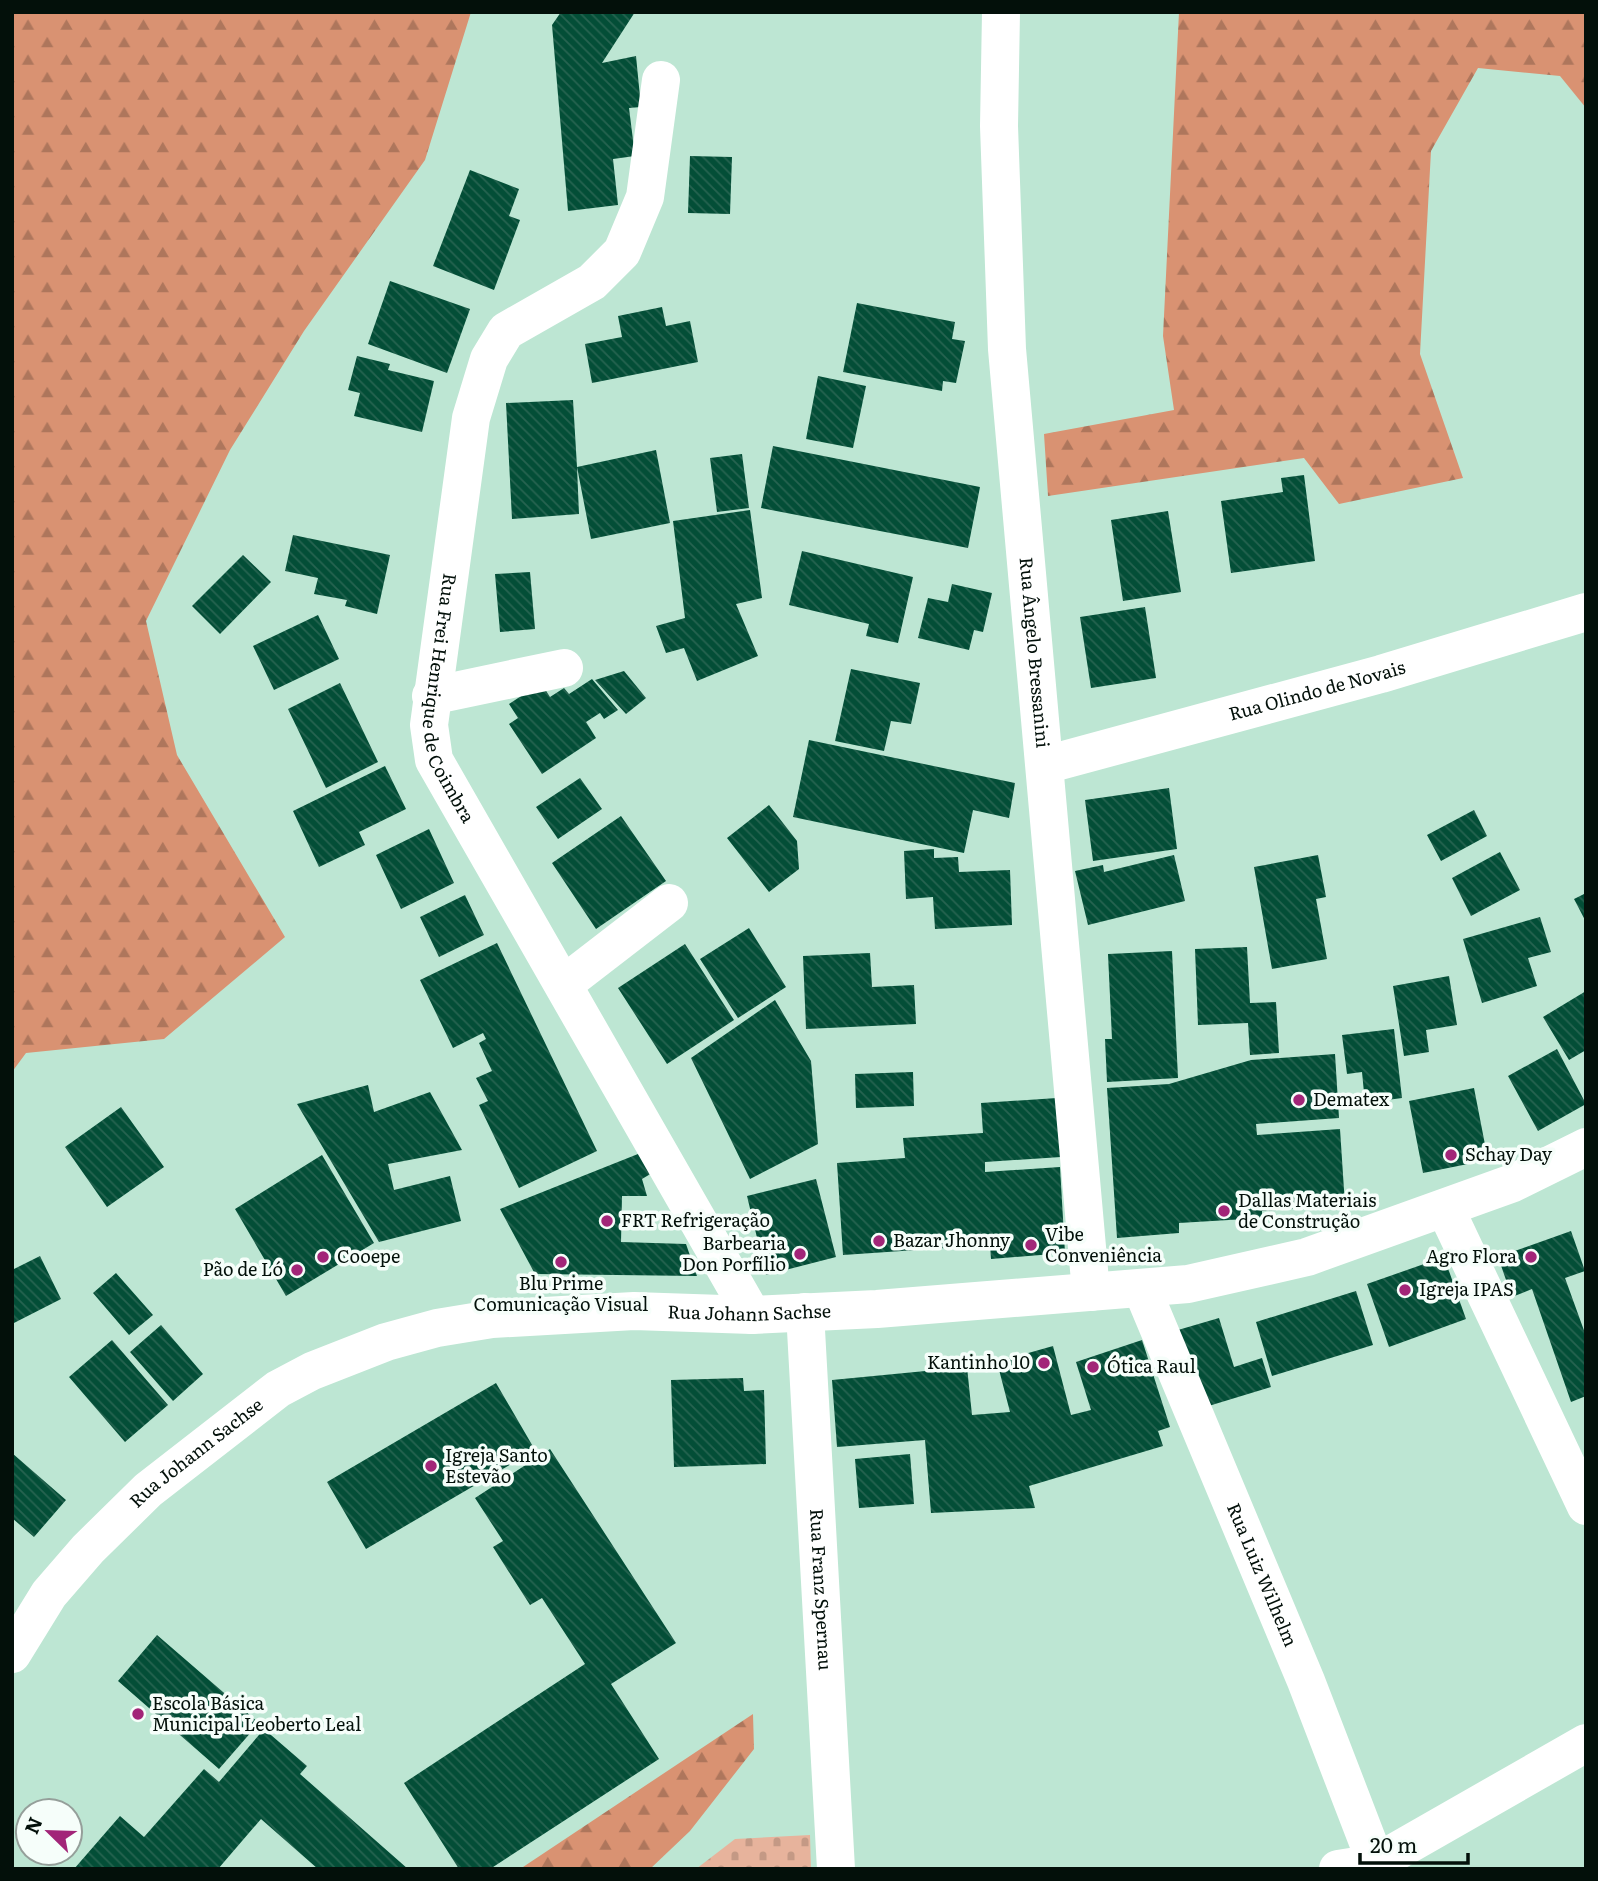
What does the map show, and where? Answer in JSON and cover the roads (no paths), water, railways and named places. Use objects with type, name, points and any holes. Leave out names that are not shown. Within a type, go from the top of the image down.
[{"type":"street","name":"Rua Ângelo Bressanini","points":[[1001,12],[999,126],[1007,349],[1091,1292]]},
{"type":"street","name":"Rua Frei Henrique de Coimbra","points":[[661,80],[645,197],[621,252],[593,282],[506,331],[489,359],[471,418],[429,725],[434,760],[751,1315]]},
{"type":"street","name":"Rua Olindo de Novais","points":[[1045,765],[1381,674],[1586,612]]},
{"type":"street","points":[[431,696],[564,668]]},
{"type":"street","points":[[564,984],[669,903]]},
{"type":"street","name":"Rua Johann Sachse","points":[[12,1654],[49,1594],[88,1549],[148,1490],[267,1397],[312,1371],[386,1342],[437,1328],[492,1318],[634,1311],[751,1315],[1142,1289],[1207,1280],[1293,1260],[1445,1208],[1513,1183],[1586,1147]]},
{"type":"street","points":[[1445,1208],[1586,1506]]},
{"type":"street","name":"Rua Luiz Wilhelm","points":[[1142,1289],[1306,1681],[1376,1863]]},
{"type":"street","name":"Rua Franz Spernau","points":[[805,1312],[836,1869]]},
{"type":"street","points":[[1338,1869],[1376,1863],[1586,1742]]},
{"type":"place","name":"Dematex","points":[[1299,1100]]},
{"type":"place","name":"Schay Day","points":[[1451,1155]]},
{"type":"place","name":"Dallas Materiais de Construção","points":[[1224,1211]]},
{"type":"place","name":"FRT Refrigeração","points":[[607,1221]]},
{"type":"place","name":"Bazar Jhonny","points":[[879,1241]]},
{"type":"place","name":"Vibe Conveniência","points":[[1031,1245]]},
{"type":"place","name":"Barbearia Don Porfílio","points":[[800,1254]]},
{"type":"place","name":"Cooepe","points":[[323,1257]]},
{"type":"place","name":"Agro Flora","points":[[1531,1257]]},
{"type":"place","name":"Blu Prime Comunicação Visual","points":[[561,1262]]},
{"type":"place","name":"Pão de Ló","points":[[297,1270]]},
{"type":"place","name":"Igreja IPAS","points":[[1405,1290]]},
{"type":"place","name":"Kantinho 10","points":[[1044,1363]]},
{"type":"place","name":"Ótica Raul","points":[[1093,1367]]},
{"type":"place","name":"Igreja Santo Estevão","points":[[431,1466]]},
{"type":"place","name":"Escola Básica Municipal Leoberto Leal","points":[[138,1714]]}]
